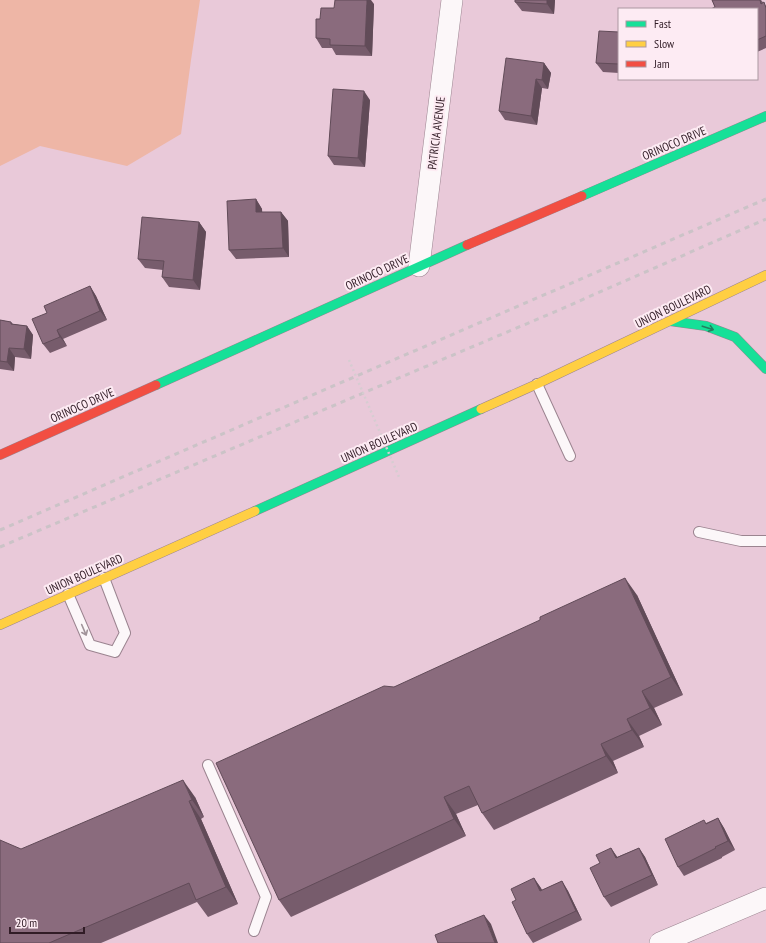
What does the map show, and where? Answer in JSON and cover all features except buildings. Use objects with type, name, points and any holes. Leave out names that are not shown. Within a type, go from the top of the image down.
[{"type":"main road","name":"ORINOCO DRIVE","points":[[0,455],[419,266],[766,116]]},
{"type":"main road","name":"UNION BOULEVARD","points":[[0,625],[537,384],[766,275]]},
{"type":"main road","points":[[670,321],[706,326],[735,338],[766,369]]},
{"type":"street","name":"PATRICIA AVENUE","points":[[419,266],[452,0]]},
{"type":"street","points":[[660,943],[766,898]]},
{"type":"lane","points":[[537,384],[570,456]]},
{"type":"lane","points":[[699,532],[741,541],[766,541]]},
{"type":"lane","points":[[68,594],[90,645],[115,652],[125,633],[104,578]]},
{"type":"lane","points":[[208,765],[266,898],[254,931]]},
{"type":"path","points":[[349,360],[399,477]]},
{"type":"shaded area","points":[[0,0],[200,0],[181,134],[127,166],[40,146],[0,166]]},
{"type":"railway","points":[[0,530],[766,199]]},
{"type":"railway","points":[[0,547],[552,313],[766,219]]},
{"type":"traffic: fast","points":[[582,196],[766,116]]},
{"type":"traffic: fast","points":[[156,385],[467,245]]},
{"type":"traffic: fast","points":[[670,321],[706,326],[735,337],[766,369]]},
{"type":"traffic: fast","points":[[255,511],[481,409]]},
{"type":"traffic: slow","points":[[481,409],[537,384],[766,275]]},
{"type":"traffic: slow","points":[[0,625],[255,511]]},
{"type":"traffic: jam","points":[[467,245],[582,196]]},
{"type":"traffic: jam","points":[[0,455],[156,385]]}]
